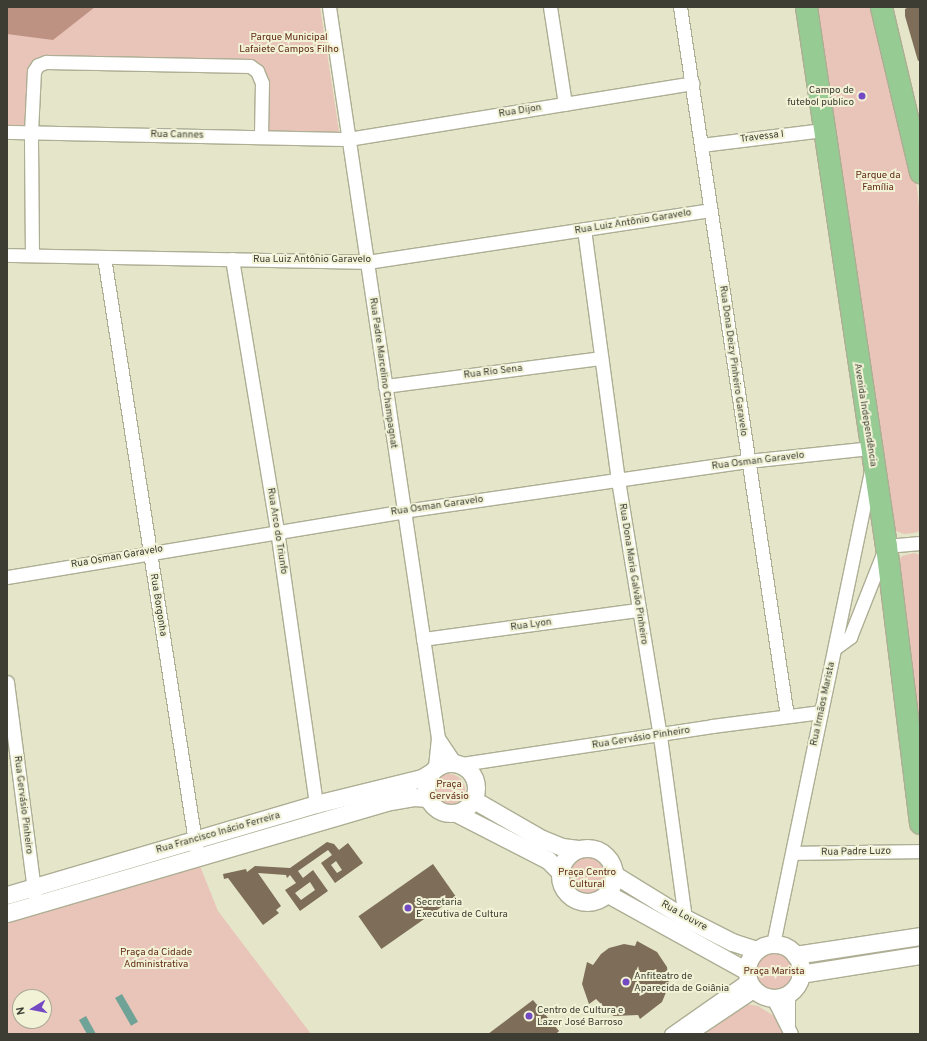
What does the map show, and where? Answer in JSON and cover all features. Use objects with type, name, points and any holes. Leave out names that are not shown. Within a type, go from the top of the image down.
[{"type":"main road","name":"Avenida Independência","points":[[806,7],[871,455],[886,546],[920,822]]},
{"type":"main road","points":[[881,7],[920,172]]},
{"type":"street","name":"Rua Padre Marcelino Champagnat","points":[[329,7],[438,738],[432,770]]},
{"type":"street","points":[[550,7],[565,104]]},
{"type":"street","name":"Rua Dona Deizy Pinheiro Garavelo","points":[[680,7],[747,461],[787,716]]},
{"type":"street","points":[[32,255],[31,132],[34,71],[38,65],[46,62],[250,66],[257,71],[262,83],[261,137]]},
{"type":"street","name":"Rua Dijon","points":[[348,139],[692,83]]},
{"type":"street","name":"Travessa I","points":[[701,144],[823,130]]},
{"type":"street","name":"Rua Cannes","points":[[7,132],[348,139]]},
{"type":"street","name":"Rua Luiz Antônio Garavelo","points":[[7,255],[368,262],[710,210]]},
{"type":"street","name":"Rua Dona Maria Galvão Pinheiro","points":[[584,229],[618,480],[638,610],[660,736],[685,918]]},
{"type":"street","name":"Rua Borgonha","points":[[104,257],[194,840],[198,857]]},
{"type":"street","name":"Rua Arco do Triunfo","points":[[232,259],[277,530],[316,804]]},
{"type":"street","name":"Rua Rio Sena","points":[[385,386],[601,358]]},
{"type":"street","name":"Rua Osman Garavelo","points":[[7,577],[277,530],[747,461],[871,455]]},
{"type":"street","name":"Rua Irmãos Marista","points":[[773,944],[835,648],[871,455]]},
{"type":"street","points":[[835,648],[850,637],[886,546],[920,543]]},
{"type":"street","name":"Rua Lyon","points":[[423,639],[638,610]]},
{"type":"street","name":"Rua Gervásio Pinheiro","points":[[7,682],[35,896]]},
{"type":"street","name":"Rua Gervásio Pinheiro","points":[[458,764],[821,712]]},
{"type":"street","name":"Rua Padre Marcelino Champagnat","points":[[438,738],[458,764]]},
{"type":"street","points":[[456,813],[464,810],[474,800],[477,790],[474,777],[458,764],[443,763],[432,770],[426,785],[428,798],[443,812],[456,813],[548,860],[560,872]]},
{"type":"street","name":"Rua Francisco Inácio Ferreira","points":[[7,913],[35,896],[194,840],[316,804],[422,778],[432,770]]},
{"type":"street","name":"Rua Francisco Inácio Ferreira","points":[[7,895],[35,896],[198,857],[386,802],[414,797],[428,798]]},
{"type":"street","points":[[474,800],[542,839],[562,847],[578,849],[591,848],[603,853],[612,862],[614,875],[608,894],[593,902],[576,900],[562,886],[560,872],[564,860],[578,849]]},
{"type":"street","name":"Rua Padre Luzo","points":[[792,853],[920,851]]},
{"type":"street","name":"Rua Louvre","points":[[614,875],[685,918],[732,942],[757,950]]},
{"type":"street","name":"Rua Louvre","points":[[608,894],[750,980]]},
{"type":"street","points":[[795,955],[920,936]]},
{"type":"street","points":[[692,1033],[750,980],[752,956],[757,950],[773,944],[785,948],[795,955],[800,974],[794,989],[781,996]]},
{"type":"street","points":[[800,974],[920,955]]},
{"type":"street","points":[[750,980],[781,996],[790,1031]]},
{"type":"street","points":[[671,1034],[750,980]]},
{"type":"green space","name":"Parque Municipal Lafaiete Campos Filho","points":[[7,7],[320,7],[339,131],[336,134],[269,132],[266,127],[268,79],[260,64],[253,61],[41,58],[25,128],[7,129]]},
{"type":"green space","name":"Parque da Família","points":[[815,7],[877,7],[916,180],[920,215],[920,531],[914,533],[904,534],[893,530]]},
{"type":"green space","points":[[914,553],[920,555],[920,723],[897,564],[902,556]]},
{"type":"green space","name":"Praça Gervásio","points":[[446,774],[452,774],[461,778],[465,790],[461,802],[452,806],[446,806],[437,802],[433,793],[433,787],[437,778]]},
{"type":"green space","name":"Praça Centro Cultural","points":[[583,856],[591,856],[596,857],[603,862],[608,869],[608,887],[603,894],[596,899],[583,900],[575,897],[568,890],[565,882],[565,874],[568,866],[575,859]]},
{"type":"green space","name":"Praça da Cidade Administrativa","points":[[200,866],[218,911],[311,1034],[7,1034],[7,918]]},
{"type":"green space","name":"Praça Marista","points":[[774,950],[786,954],[792,960],[796,972],[792,984],[786,990],[774,994],[762,990],[756,984],[752,972],[756,960],[762,954]]},
{"type":"green space","points":[[745,1004],[758,1006],[774,1016],[785,1034],[707,1034],[710,1027]]},
{"type":"shaded area","points":[[7,7],[95,7],[53,40],[7,34]]},
{"type":"water","points":[[122,994],[138,1022],[131,1026],[115,998]]},
{"type":"water","points":[[86,1016],[96,1034],[87,1034],[79,1020]]},
{"type":"building","points":[[909,7],[920,7],[920,60],[918,61],[905,16],[905,9]]},
{"type":"building","points":[[327,842],[334,844],[339,850],[348,843],[363,863],[335,883],[321,863],[332,855],[328,850],[298,871],[303,878],[313,870],[328,891],[300,911],[285,890],[296,883],[290,875],[287,878],[286,875],[258,873],[281,906],[276,910],[279,913],[263,925],[228,878],[224,879],[223,874],[246,869],[247,872],[255,866],[290,868]],"holes":[[[336,861],[342,870],[337,873],[331,865]],[[310,882],[315,890],[301,900],[295,893]]]},
{"type":"building","name":"Secretaria Executiva de Cultura","points":[[433,864],[456,897],[381,949],[358,916]]},
{"type":"building","name":"Anfiteatro de Aparecida de Goiânia","points":[[637,941],[657,952],[667,967],[669,985],[662,1002],[640,1019],[638,1015],[614,1016],[603,1010],[604,1007],[596,999],[589,1004],[582,984],[587,962],[593,965],[601,954],[609,948],[624,944],[635,946]]},
{"type":"building","name":"Centro de Cultura e Lazer José Barroso","points":[[533,1000],[559,1031],[556,1034],[488,1034]]},
{"type":"place","name":"Campo de futebol publico","points":[[862,96]]},
{"type":"place","name":"Secretaria Executiva de Cultura","points":[[408,908]]},
{"type":"place","name":"Anfiteatro de Aparecida de Goiânia","points":[[626,982]]},
{"type":"place","name":"Centro de Cultura e Lazer José Barroso","points":[[529,1016]]}]
